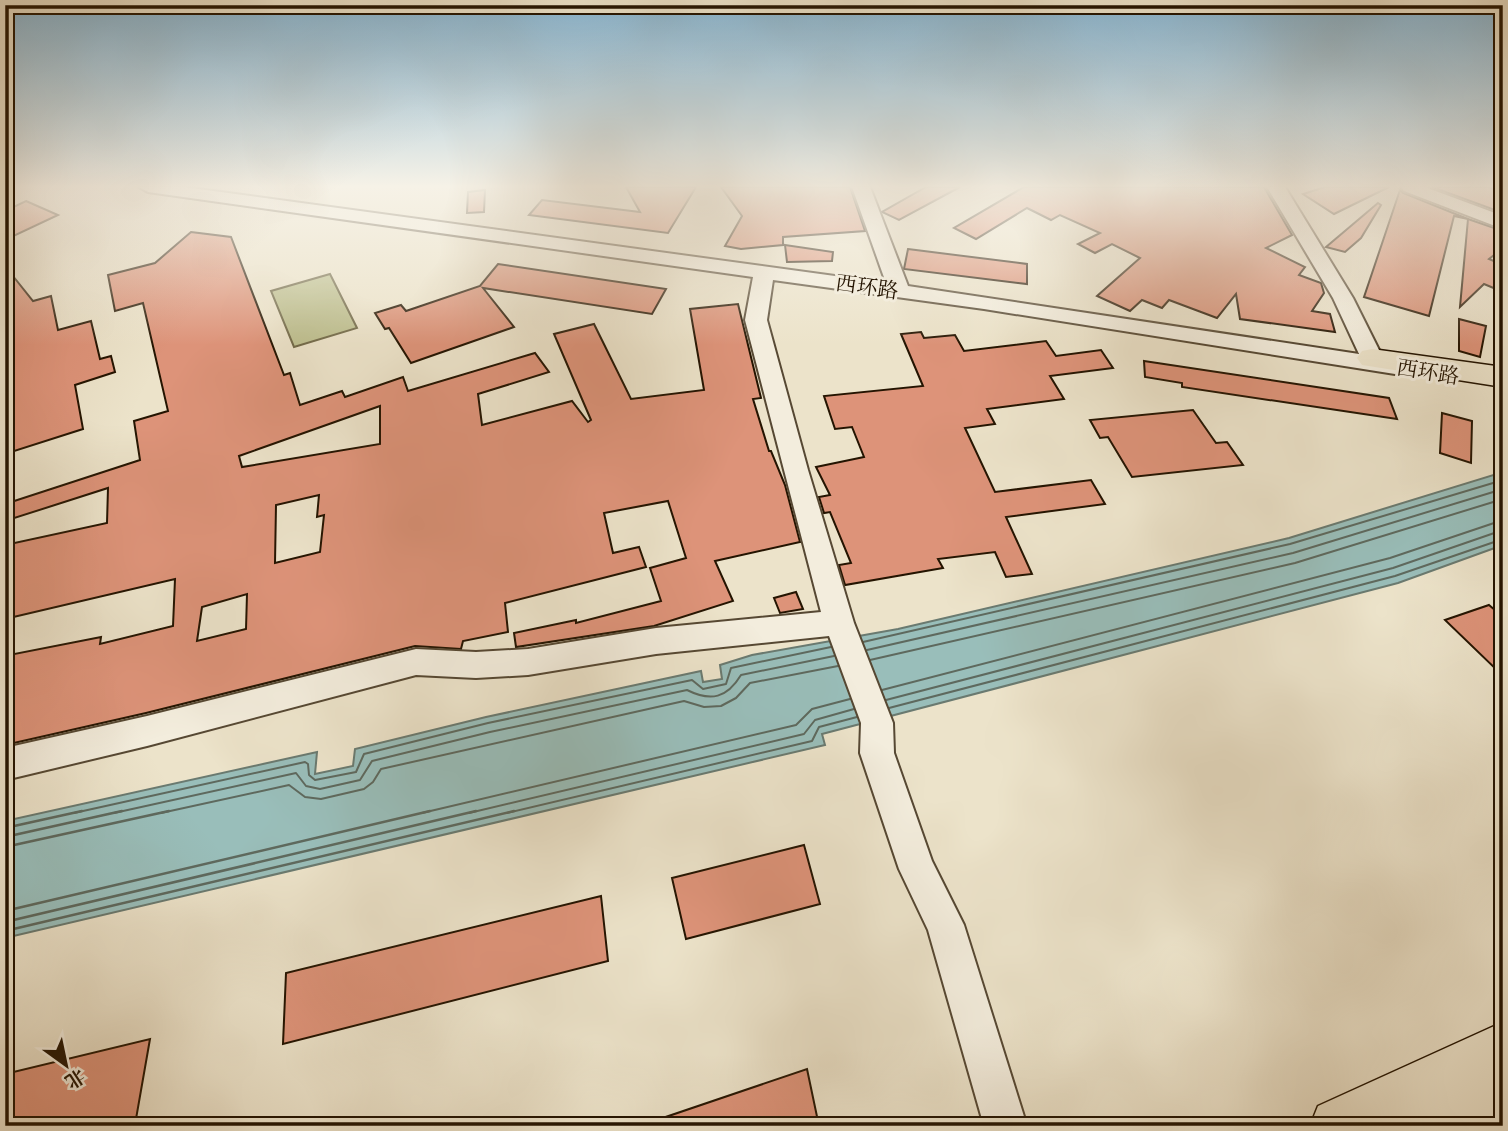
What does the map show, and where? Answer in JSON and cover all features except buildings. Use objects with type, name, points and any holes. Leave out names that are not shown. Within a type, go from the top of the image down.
[{"type":"main road","name":"西环路","points":[[1373,361],[1503,377]]},
{"type":"main road","points":[[1338,1126],[1503,1049]]},
{"type":"main road","points":[[1444,1126],[1503,1095]]},
{"type":"street","name":"西环路","points":[[530,240],[1373,361],[1503,384]]},
{"type":"street","points":[[882,240],[899,291]]},
{"type":"street","points":[[1308,240],[1343,299],[1373,361]]},
{"type":"street","points":[[764,272],[757,320],[795,470],[839,623],[877,723],[877,753],[917,869],[945,925],[1006,1126]]},
{"type":"street","points":[[5,764],[416,662],[476,666],[528,662],[656,641],[839,623]]},
{"type":"green space","points":[[330,274],[357,328],[294,347],[271,291]]},
{"type":"water","points":[[1503,472],[1503,545],[1398,583],[822,734],[825,745],[5,938],[5,821],[317,752],[315,774],[353,766],[355,749],[486,717],[701,671],[703,682],[722,679],[720,665],[752,655],[898,629],[1289,538]]}]
